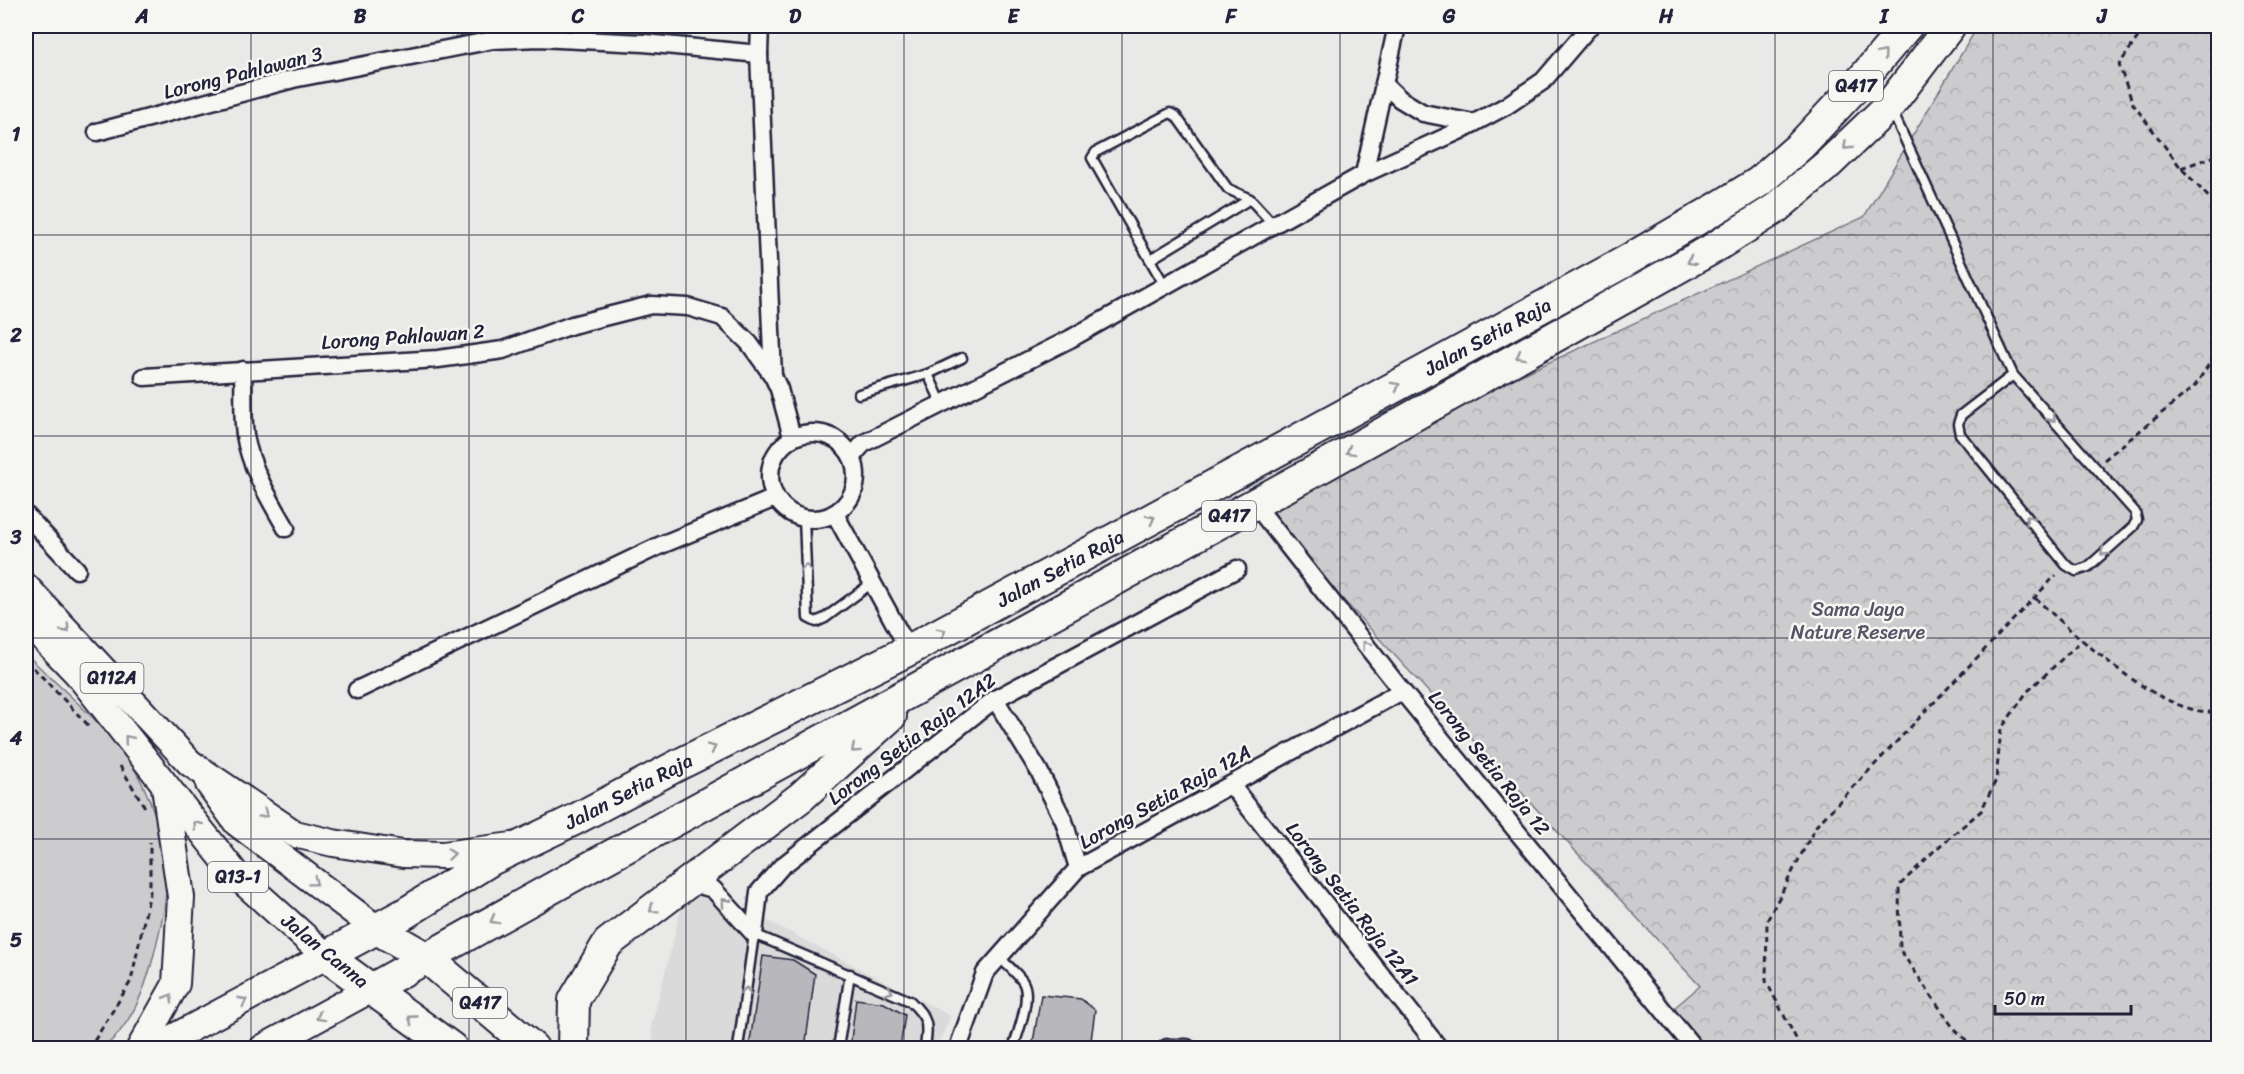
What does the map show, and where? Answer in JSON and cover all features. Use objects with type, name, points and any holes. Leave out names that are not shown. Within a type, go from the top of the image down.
[{"type":"highway","name":"Jalan Setia Raja","points":[[376,929],[491,860],[909,650],[1626,261],[1712,211],[1759,182],[1801,145],[1857,85],[1907,26]]},
{"type":"highway","name":"Jalan Setia Raja","points":[[427,958],[1712,249],[1775,208],[1826,166],[1890,105],[1950,26]]},
{"type":"highway","points":[[1801,145],[1824,140],[1852,113],[1865,104],[1876,102],[1890,105]]},
{"type":"highway","points":[[573,1048],[574,1000],[608,943],[801,797],[929,682]]},
{"type":"highway","name":"Q417","points":[[326,956],[376,929],[427,958],[533,1048]]},
{"type":"highway","name":"Jalan Canna","points":[[326,956],[452,1048]]},
{"type":"highway","name":"Q417","points":[[371,989],[427,958]]},
{"type":"main road","name":"Q112A","points":[[26,587],[198,770]]},
{"type":"main road","name":"Jalan Canna","points":[[26,620],[77,673],[237,876],[326,956]]},
{"type":"main road","points":[[198,770],[295,834],[333,843],[403,854],[443,855],[521,845]]},
{"type":"main road","points":[[198,770],[237,823],[376,929]]},
{"type":"main road","points":[[140,1048],[176,984],[181,897],[165,784]]},
{"type":"main road","points":[[154,1048],[326,956]]},
{"type":"main road","points":[[263,1048],[371,989]]},
{"type":"street","points":[[760,26],[759,54],[773,376],[779,389],[792,437]]},
{"type":"street","points":[[1364,174],[1397,26]]},
{"type":"street","points":[[852,456],[864,444],[1070,339],[1364,174],[1506,106],[1543,81],[1590,26]]},
{"type":"street","name":"Lorong Pahlawan 3","points":[[97,132],[292,79],[493,40],[588,33],[644,44],[759,54]]},
{"type":"street","points":[[1384,84],[1400,99],[1423,113],[1474,123]]},
{"type":"street","name":"Lorong Pahlawan 2","points":[[144,377],[438,358],[503,350],[572,325],[651,305],[688,307],[722,317],[749,344],[773,376]]},
{"type":"street","points":[[243,370],[244,433],[248,449],[269,499],[286,528]]},
{"type":"street","points":[[814,432],[836,439],[852,456],[857,477],[851,498],[835,514],[820,519],[804,519],[792,514],[775,498],[769,475],[772,464],[776,453],[792,437],[814,432]]},
{"type":"street","points":[[357,690],[662,545],[775,498]]},
{"type":"street","name":"Lorong Setia Raja 12","points":[[1254,503],[1402,691],[1694,1048]]},
{"type":"street","points":[[835,514],[909,650]]},
{"type":"street","points":[[26,515],[77,570]]},
{"type":"street","name":"Lorong Setia Raja 12A2","points":[[754,934],[759,892],[781,867],[995,699],[1238,569]]},
{"type":"street","name":"Lorong Setia Raja 12A","points":[[958,1048],[985,973],[1078,868],[1402,691]]},
{"type":"street","points":[[995,699],[1039,771],[1064,821],[1078,868]]},
{"type":"street","name":"Lorong Setia Raja 12A1","points":[[1231,785],[1439,1048]]},
{"type":"street","points":[[689,882],[713,889],[754,934]]},
{"type":"street","points":[[1167,1048],[1187,1048]]},
{"type":"lane","points":[[1890,105],[2013,375],[2135,512],[2137,520],[2133,527],[2088,567],[2076,572],[2066,565],[1959,434],[1958,424],[1961,415],[2013,375]]},
{"type":"lane","points":[[1165,286],[1092,158],[1096,152],[1170,113],[1176,116],[1228,189],[1250,199],[1274,225]]},
{"type":"lane","points":[[1151,259],[1250,199]]},
{"type":"lane","points":[[859,394],[928,374],[962,358]]},
{"type":"lane","points":[[928,374],[942,404]]},
{"type":"lane","points":[[804,519],[808,618],[816,622],[825,618],[872,583]]},
{"type":"lane","points":[[738,1048],[754,934],[910,1001],[924,1014],[928,1027],[925,1048]]},
{"type":"lane","points":[[999,957],[1023,983],[1026,990],[1024,1009],[1013,1048]]},
{"type":"lane","points":[[838,1048],[850,974]]},
{"type":"path","points":[[2155,26],[2142,31],[2119,65],[2133,104],[2181,168],[2218,207]]},
{"type":"path","points":[[2181,168],[2218,155]]},
{"type":"path","points":[[2095,467],[2195,386],[2218,350]]},
{"type":"path","points":[[1801,1048],[1766,981],[1767,921],[1816,826],[2066,565]]},
{"type":"path","points":[[2035,598],[2082,640],[2152,693],[2191,710],[2218,713]]},
{"type":"path","points":[[1974,1048],[1952,1026],[1900,950],[1899,886],[1936,849],[1981,811],[1996,780],[2001,729],[2027,692],[2082,640]]},
{"type":"path","points":[[26,660],[94,731]]},
{"type":"path","points":[[115,757],[149,816]]},
{"type":"path","points":[[87,1048],[91,1046],[131,981],[150,892],[150,838]]},
{"type":"shaded area","points":[[693,882],[951,1016],[936,1048],[655,1048],[651,1028],[680,912]]},
{"type":"green space","name":"Sama Jaya Nature Reserve","points":[[1978,26],[2218,26],[2218,1048],[1701,1048],[1667,1014],[1700,986],[1254,503],[1320,468],[1864,217]]},
{"type":"green space","points":[[26,654],[88,713],[122,750],[149,799],[161,836],[166,891],[162,922],[151,967],[142,993],[129,1018],[122,1029],[103,1048],[26,1048]]},
{"type":"building","points":[[763,956],[793,960],[815,974],[805,1048],[749,1048]]},
{"type":"building","points":[[1041,995],[1081,999],[1095,1010],[1090,1048],[1032,1048]]},
{"type":"building","points":[[856,999],[884,1003],[905,1015],[900,1048],[850,1048]]}]
